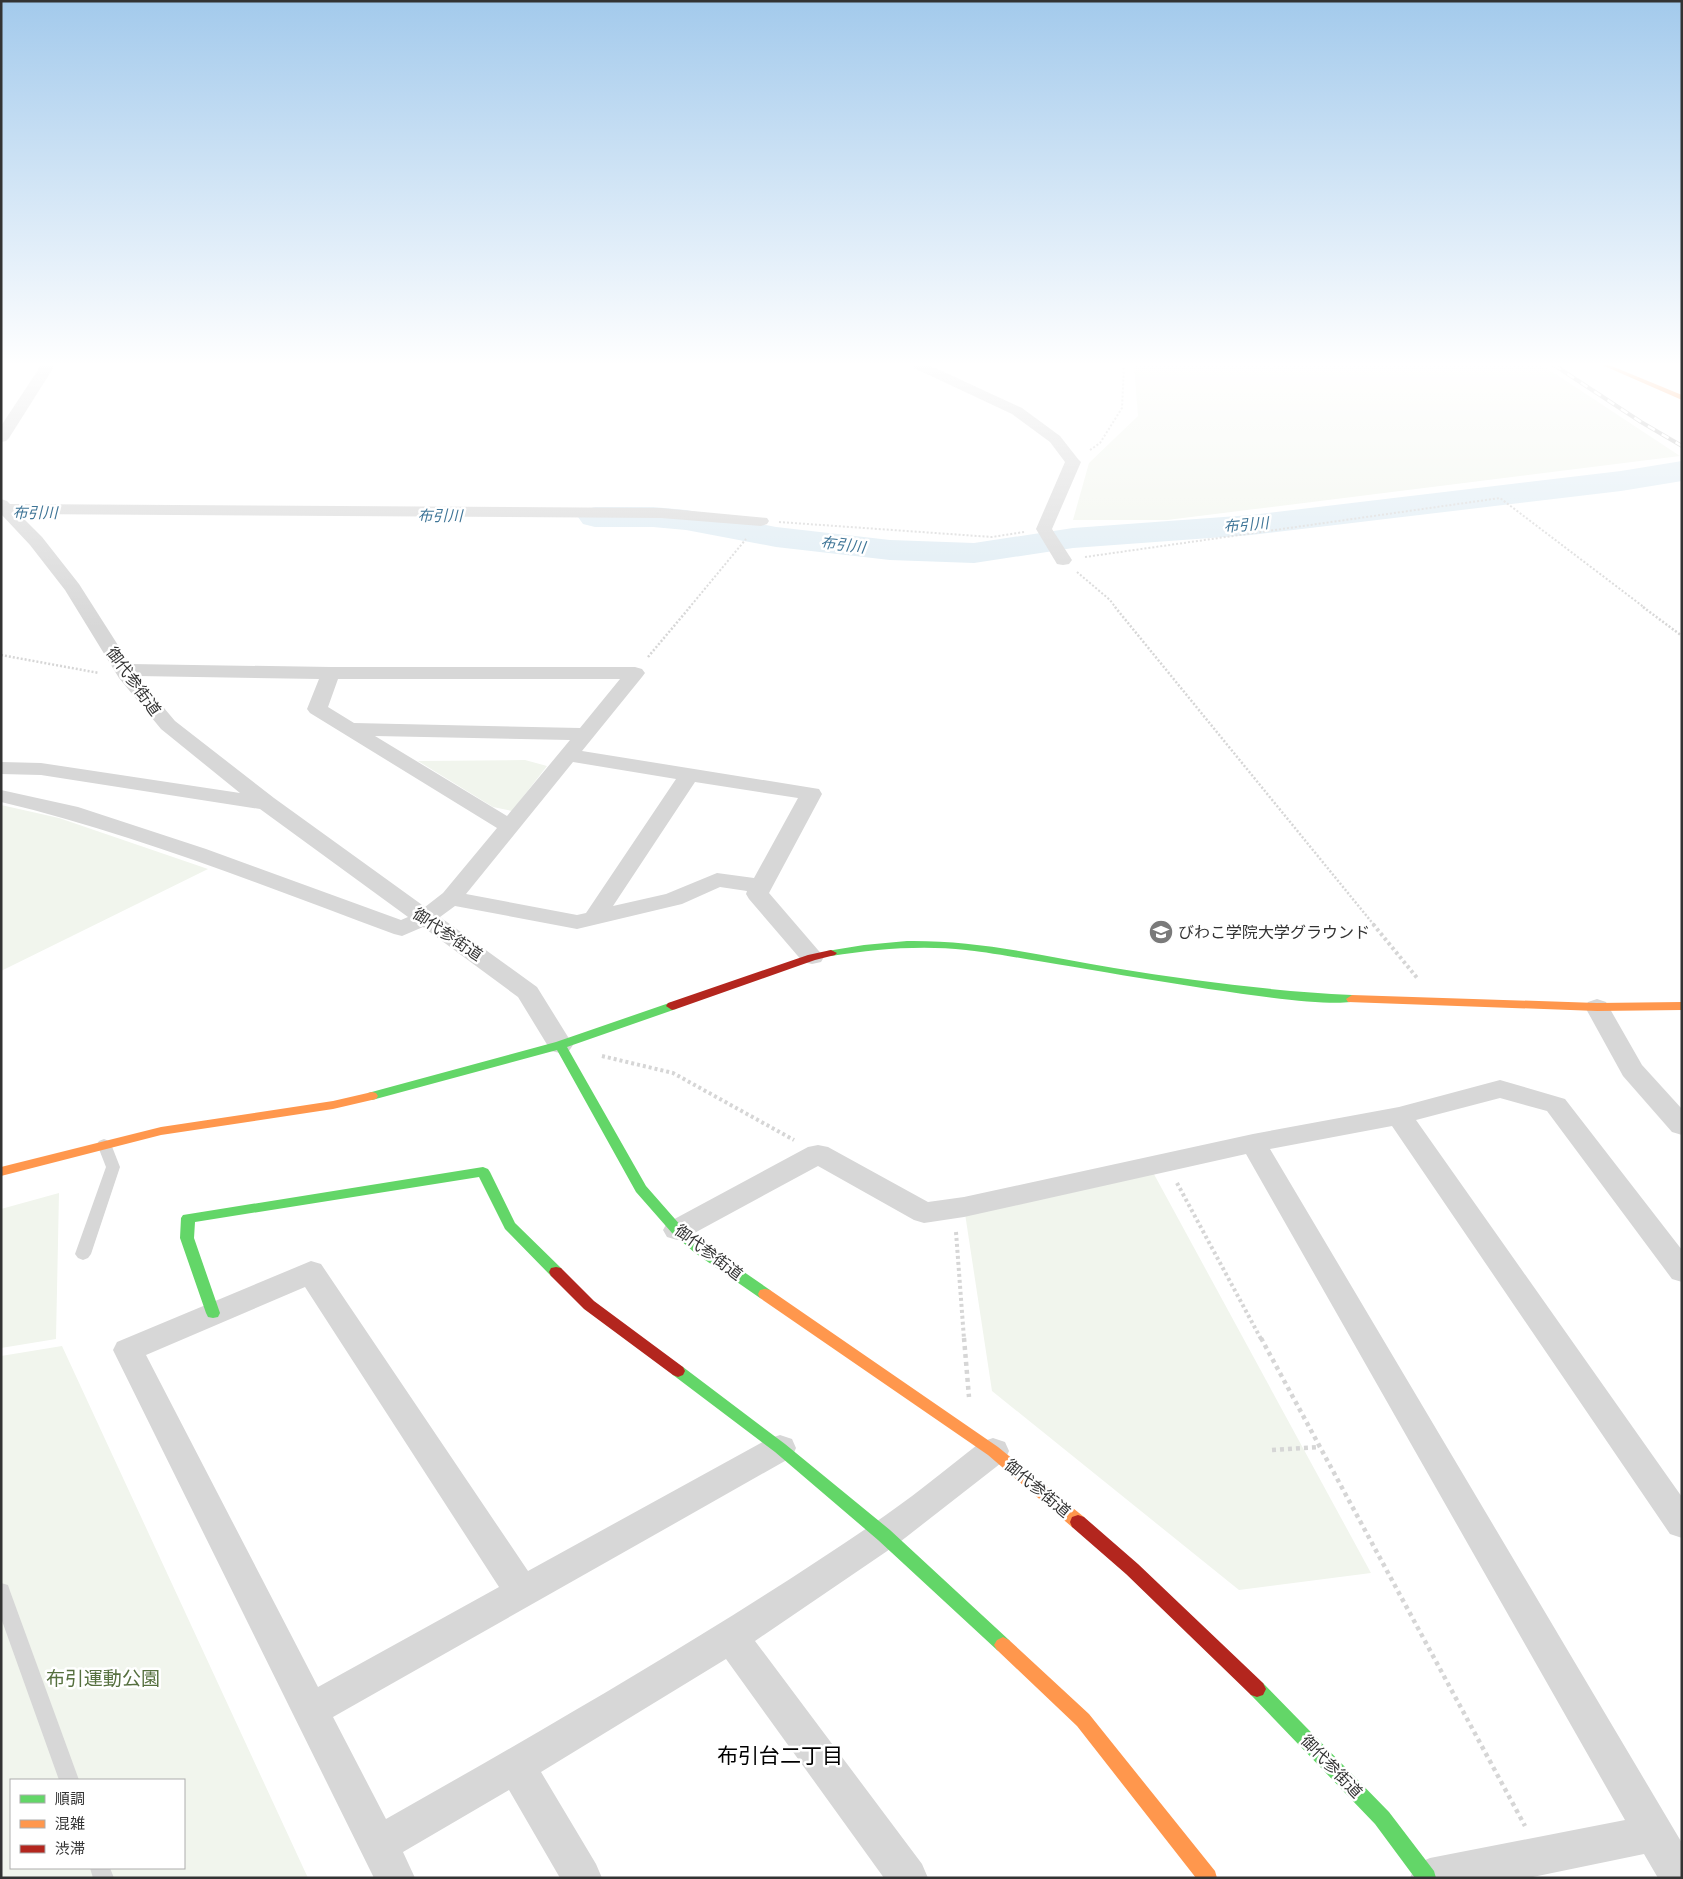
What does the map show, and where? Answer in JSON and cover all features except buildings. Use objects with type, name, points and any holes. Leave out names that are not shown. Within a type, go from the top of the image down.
[{"type":"street","points":[[1060,556],[1045,531],[1073,462],[1066,453]]},
{"type":"street","points":[[9,518],[661,512],[761,521]]},
{"type":"street","name":"御代参街道","points":[[9,518],[36,541],[73,588],[126,674],[168,725],[266,803],[424,918],[477,953],[528,992],[560,1044],[641,1189],[677,1230],[700,1249],[993,1451],[1047,1494],[1132,1569],[1248,1679],[1382,1818],[1429,1878]]},
{"type":"street","points":[[331,673],[317,709],[510,827]]},
{"type":"street","points":[[126,674],[635,673]]},
{"type":"street","points":[[1,796],[70,812],[198,854],[402,929],[424,918],[452,898],[635,673]]},
{"type":"street","points":[[349,728],[586,734]]},
{"type":"street","points":[[568,756],[811,794],[758,894],[812,957]]},
{"type":"street","points":[[1,768],[41,769],[266,803]]},
{"type":"street","points":[[594,918],[688,774]]},
{"type":"street","points":[[452,898],[576,922],[674,899],[717,880],[761,886]]},
{"type":"street","points":[[1,1172],[104,1144],[161,1131],[333,1105],[401,1090],[560,1044],[812,957],[865,947],[919,944],[981,948],[1116,971],[1258,991],[1327,998],[1597,1007],[1682,1006]]},
{"type":"street","points":[[1597,1007],[1632,1070],[1682,1126]]},
{"type":"street","points":[[677,1230],[818,1154],[924,1213],[955,1208],[1253,1143],[1399,1116],[1500,1089],[1556,1105],[1682,1271]]},
{"type":"street","points":[[1399,1116],[1682,1524]]},
{"type":"street","points":[[1253,1143],[1680,1878]]},
{"type":"street","points":[[213,1313],[187,1238],[188,1218],[483,1172],[510,1226],[588,1305],[780,1448],[884,1535],[1083,1720],[1208,1878]]},
{"type":"street","points":[[395,1878],[128,1350],[311,1272],[522,1592]]},
{"type":"street","points":[[310,1710],[780,1448]]},
{"type":"street","points":[[379,1844],[516,1766],[731,1637],[884,1535],[993,1451]]},
{"type":"street","points":[[731,1637],[908,1878]]},
{"type":"street","points":[[516,1766],[582,1878]]},
{"type":"street","points":[[1429,1878],[1654,1833]]},
{"type":"lane","points":[[83,1254],[113,1167],[104,1144]]},
{"type":"lane","points":[[1,1591],[69,1779]]},
{"type":"path","points":[[1073,462],[1086,453]]},
{"type":"path","points":[[1060,556],[1500,498],[1682,636]]},
{"type":"path","points":[[635,673],[761,521],[992,537],[1045,531]]},
{"type":"path","points":[[1060,556],[1110,600],[1438,1003]]},
{"type":"path","points":[[1,655],[126,674]]},
{"type":"path","points":[[601,1056],[673,1073],[818,1154]]},
{"type":"path","points":[[1166,1162],[1541,1855]]},
{"type":"path","points":[[955,1208],[969,1405]]},
{"type":"path","points":[[1272,1450],[1319,1447]]},
{"type":"green space","points":[[1100,453],[1675,453],[1680,456],[1167,520],[1073,520],[1089,463]]},
{"type":"green space","points":[[525,760],[547,766],[512,811],[493,807],[418,761]]},
{"type":"green space","points":[[1,805],[59,818],[208,869],[1,971]]},
{"type":"green space","points":[[1149,1165],[1371,1573],[1239,1590],[992,1391],[964,1207]]},
{"type":"green space","points":[[59,1193],[56,1339],[1,1348],[1,1209]]},
{"type":"green space","name":"布引運動公園","points":[[62,1346],[308,1878],[1,1878],[1,1356]]},
{"type":"waterway","name":"布引川","points":[[595,517],[653,517],[686,520],[776,537],[890,550],[974,553],[1073,538],[1251,525],[1621,481],[1682,471]]},
{"type":"traffic: fast","points":[[831,953],[896,945],[943,944],[967,946],[1202,985],[1292,995],[1352,999]]},
{"type":"traffic: fast","points":[[372,1096],[560,1045],[672,1006]]},
{"type":"traffic: fast","points":[[560,1045],[641,1189],[677,1230],[700,1249],[765,1294]]},
{"type":"traffic: fast","points":[[213,1313],[187,1238],[188,1218],[483,1172],[510,1226],[556,1272]]},
{"type":"traffic: fast","points":[[678,1371],[780,1448],[884,1535],[1003,1645]]},
{"type":"traffic: fast","points":[[1257,1689],[1382,1818],[1427,1878]]},
{"type":"traffic: slow","points":[[1352,999],[1597,1007],[1682,1006]]},
{"type":"traffic: slow","points":[[1,1172],[161,1131],[333,1105],[372,1096]]},
{"type":"traffic: slow","points":[[765,1294],[993,1451],[1078,1522]]},
{"type":"traffic: slow","points":[[1003,1645],[1083,1720],[1208,1878]]},
{"type":"traffic: jam","points":[[672,1006],[812,957],[831,953]]},
{"type":"traffic: jam","points":[[556,1272],[589,1305],[678,1371]]},
{"type":"traffic: jam","points":[[1078,1522],[1132,1569],[1257,1689]]},
{"type":"place","name":"びわこ学院大学グラウンド","points":[[1161,932]]},
{"type":"district","name":"布引台二丁目","points":[[780,1756]]}]
